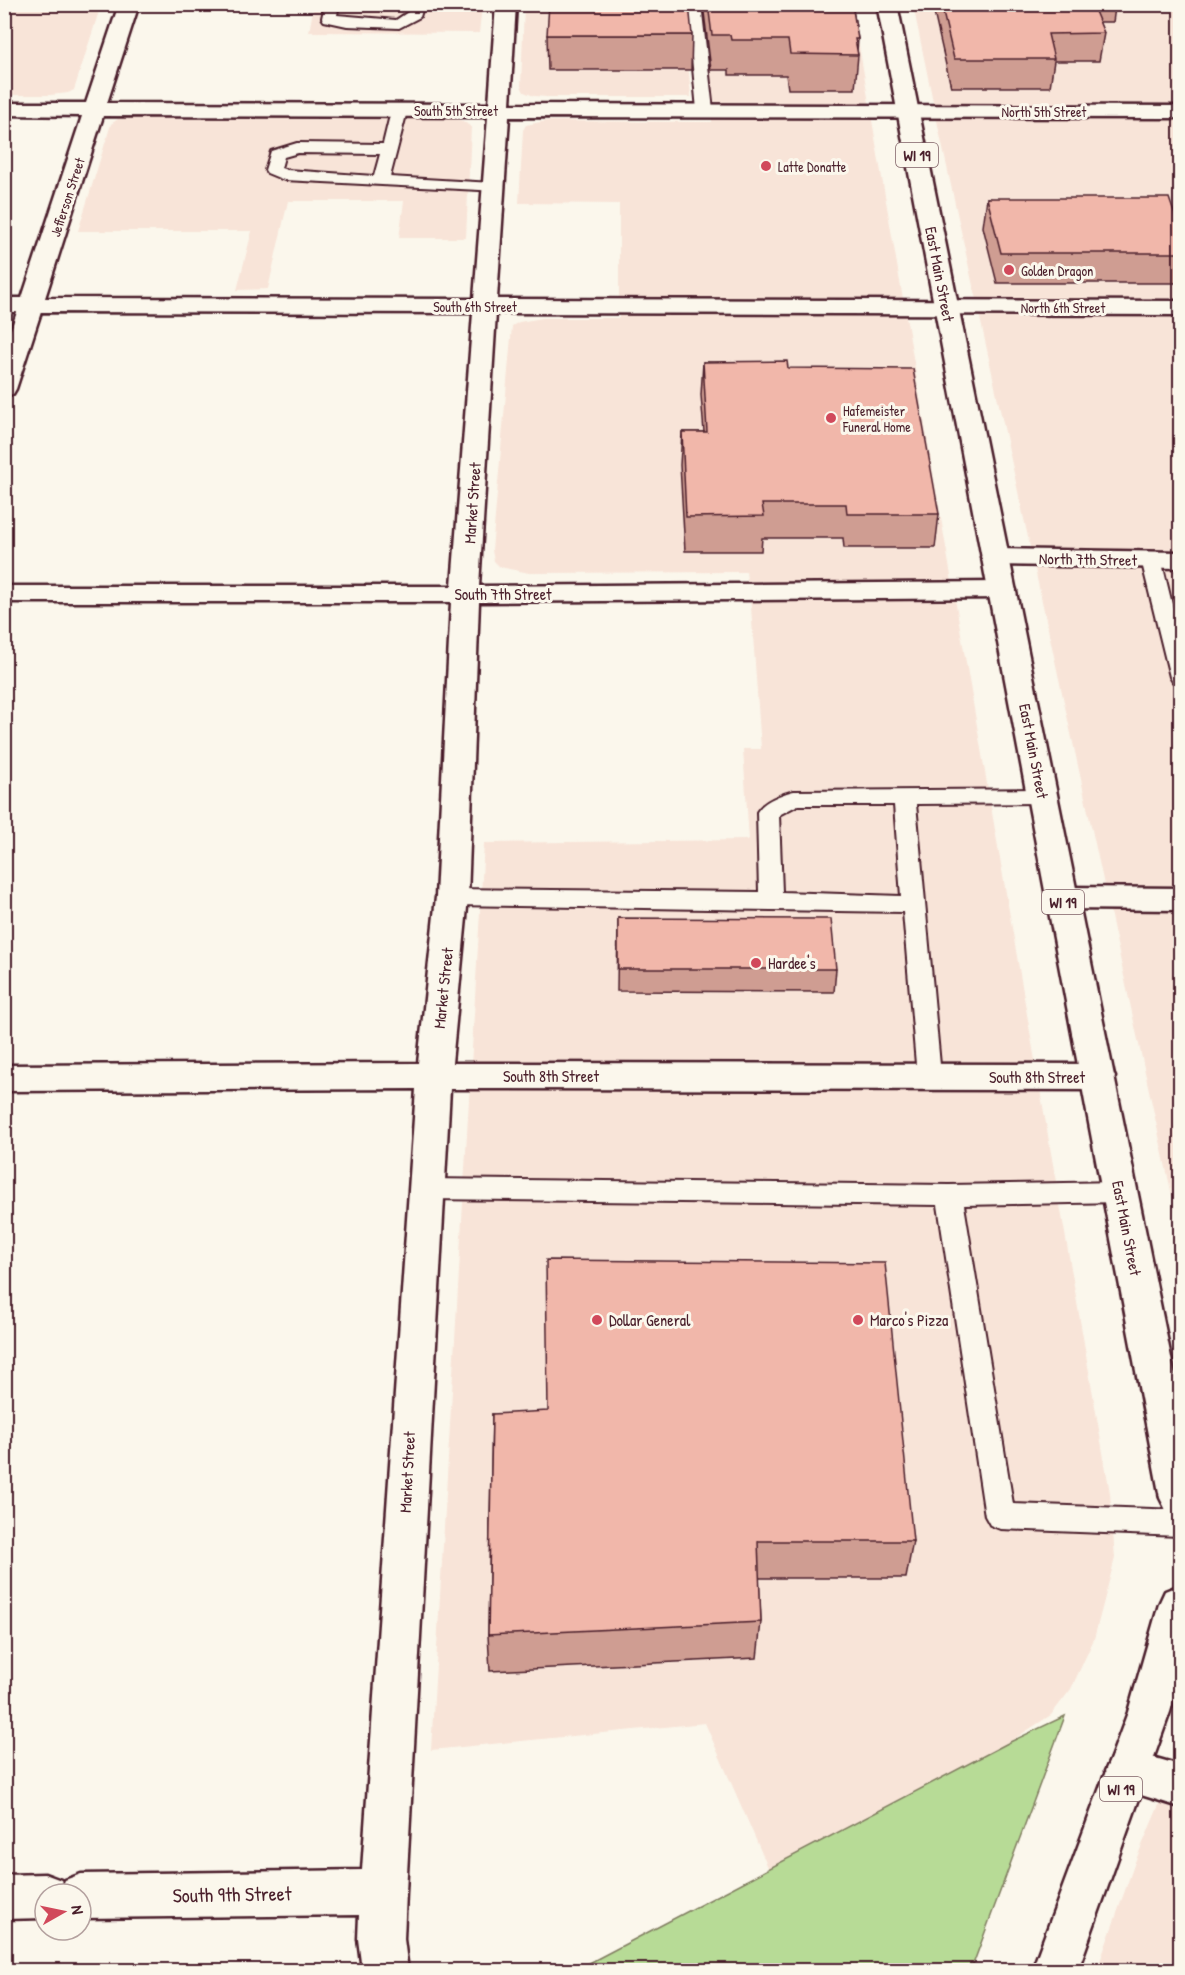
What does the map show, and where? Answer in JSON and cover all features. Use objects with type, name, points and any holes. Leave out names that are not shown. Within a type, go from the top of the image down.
[{"type":"street","name":"Jefferson Street","points":[[4,389],[129,4]]},
{"type":"street","name":"Market Street","points":[[385,1971],[381,1939],[383,1892],[425,1189],[452,897],[465,594],[506,4]]},
{"type":"street","name":"East Main Street","points":[[887,4],[1180,1498]]},
{"type":"street","name":"South 5th Street","points":[[4,109],[908,110]]},
{"type":"street","name":"North 5th Street","points":[[908,110],[1180,112]]},
{"type":"street","name":"South 6th Street","points":[[4,305],[946,306]]},
{"type":"street","name":"North 6th Street","points":[[946,306],[1180,308]]},
{"type":"street","name":"North 7th Street","points":[[995,557],[1180,560]]},
{"type":"street","name":"South 7th Street","points":[[4,594],[465,594],[1002,590]]},
{"type":"street","points":[[1063,898],[1180,899]]},
{"type":"street","name":"South 8th Street","points":[[4,1078],[1098,1077]]},
{"type":"street","name":"WI 19","points":[[1056,1971],[1149,1712],[1180,1605]]},
{"type":"street","points":[[1127,1771],[1180,1786]]},
{"type":"street","name":"South 9th Street","points":[[93,1896],[383,1892]]},
{"type":"street","points":[[4,1897],[33,1896]]},
{"type":"lane","points":[[332,4],[329,18],[347,22],[399,24],[415,14],[417,4]]},
{"type":"lane","points":[[694,4],[705,110]]},
{"type":"lane","points":[[381,181],[399,111]]},
{"type":"lane","points":[[389,149],[297,148],[277,154],[273,170],[284,175],[493,188]]},
{"type":"lane","points":[[1151,560],[1180,677]]},
{"type":"lane","points":[[771,900],[768,812],[794,798],[1043,796]]},
{"type":"lane","points":[[904,797],[928,1076]]},
{"type":"lane","points":[[452,897],[771,900],[914,904]]},
{"type":"lane","points":[[425,1189],[949,1196],[1120,1192]]},
{"type":"lane","points":[[949,1196],[1000,1516],[1180,1523]]},
{"type":"shaded area","points":[[4,5],[101,5],[74,90],[50,95],[5,95]]},
{"type":"shaded area","points":[[314,5],[482,5],[479,33],[309,32]]},
{"type":"shaded area","points":[[524,5],[683,5],[691,97],[547,97],[524,92],[521,86]]},
{"type":"shaded area","points":[[702,5],[852,5],[1110,1493],[1115,1558],[1094,1639],[1071,1689],[1051,1715],[1008,1743],[770,1872],[705,1723],[431,1750],[484,843],[749,840],[743,749],[761,749],[751,607],[746,572],[529,573],[500,567],[494,561],[492,550],[512,326],[519,322],[543,318],[619,318],[619,204],[519,203],[523,130],[526,125],[546,121],[712,122]]},
{"type":"shaded area","points":[[913,5],[1180,5],[1180,1232],[940,135]]},
{"type":"shaded area","points":[[132,117],[453,119],[463,121],[471,127],[466,238],[399,238],[404,201],[288,201],[268,289],[237,290],[252,231],[78,231],[111,124],[118,119]]},
{"type":"shaded area","points":[[1180,1755],[1180,1970],[1097,1970],[1135,1862]]},
{"type":"green space","points":[[1065,1716],[971,1970],[576,1970],[1008,1743]]},
{"type":"building","points":[[549,4],[689,4],[692,35],[547,35]]},
{"type":"building","points":[[708,4],[852,4],[858,39],[855,39],[858,55],[790,54],[788,40],[731,40],[730,35],[712,35]]},
{"type":"building","points":[[941,4],[1092,4],[1104,33],[1048,34],[1054,59],[954,59]]},
{"type":"building","points":[[987,198],[1169,198],[1180,230],[1180,253],[1001,253]]},
{"type":"building","points":[[787,361],[788,368],[913,369],[939,514],[847,514],[846,504],[762,504],[764,516],[686,517],[682,432],[707,432],[703,362]]},
{"type":"building","points":[[618,918],[831,919],[836,969],[618,969]]},
{"type":"building","points":[[546,1260],[885,1263],[913,1541],[758,1541],[761,1622],[488,1635],[492,1414],[548,1411]]},
{"type":"place","name":"Latte Donatte","points":[[766,166]]},
{"type":"place","name":"Golden Dragon","points":[[1009,270]]},
{"type":"place","name":"Hafemeister Funeral Home","points":[[831,418]]},
{"type":"place","name":"Hardee's","points":[[756,963]]},
{"type":"place","name":"Dollar General","points":[[597,1320]]},
{"type":"place","name":"Marco's Pizza","points":[[858,1320]]}]
